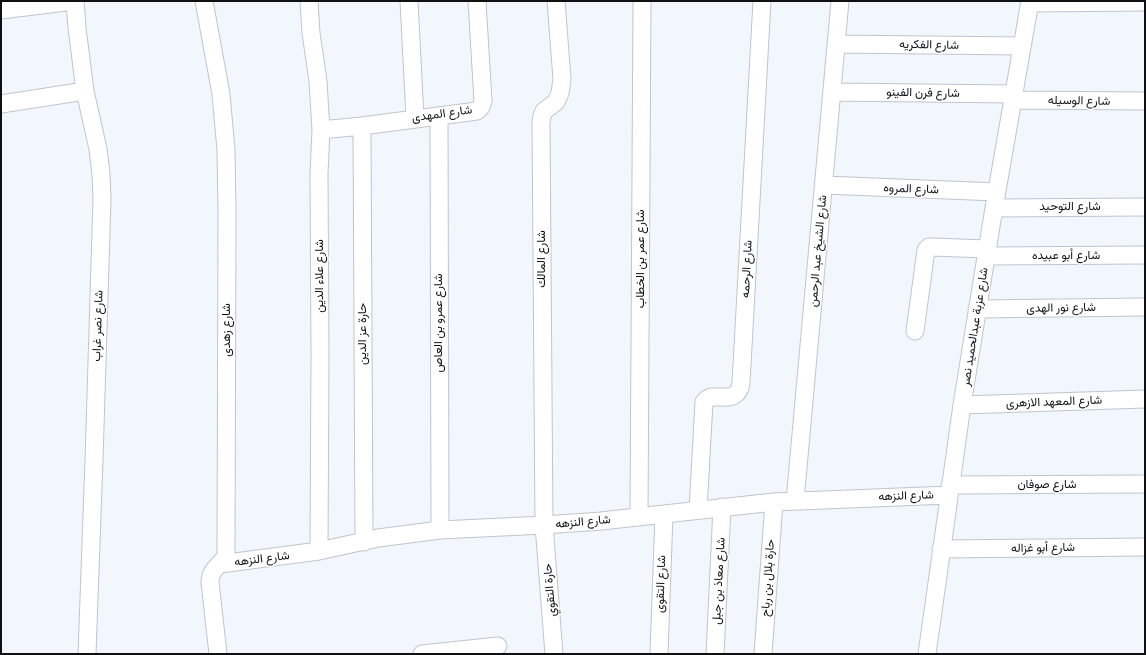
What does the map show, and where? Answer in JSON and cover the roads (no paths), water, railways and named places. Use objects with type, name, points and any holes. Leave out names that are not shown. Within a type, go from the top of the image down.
[{"type":"street","points":[[1,10],[75,1]]},
{"type":"street","name":"شارع نصر غراب","points":[[75,1],[85,91],[98,149],[102,199],[95,452],[87,654]]},
{"type":"street","name":"شارع زهدى","points":[[204,1],[221,94],[226,150],[228,258],[226,555],[210,575],[218,654]]},
{"type":"street","name":"شارع علاء الدين","points":[[309,1],[311,33],[318,81],[321,130],[319,174],[319,551]]},
{"type":"street","points":[[409,1],[415,118]]},
{"type":"street","name":"شارع المهدى","points":[[321,130],[476,111],[481,107],[483,101],[477,1]]},
{"type":"street","name":"شارع المالك","points":[[544,525],[541,122],[544,111],[556,102],[560,93],[562,79],[556,1]]},
{"type":"street","name":"شارع عمر بن الخطاب","points":[[639,517],[642,1]]},
{"type":"street","name":"شارع الرحمه","points":[[698,510],[704,402],[711,397],[733,396],[737,393],[741,383],[762,1]]},
{"type":"street","name":"شارع الشيخ عبد الرحمن","points":[[795,501],[840,1]]},
{"type":"street","points":[[1030,2],[1145,2]]},
{"type":"street","name":"شارع عزبة عبدالحميد نصر","points":[[926,654],[949,490],[977,309],[1030,2]]},
{"type":"street","name":"شارع الفكريه","points":[[836,44],[1022,46]]},
{"type":"street","points":[[1,104],[85,91]]},
{"type":"street","name":"شارع فرن الفينو","points":[[832,92],[1014,97]]},
{"type":"street","name":"شارع الوسيله","points":[[1014,97],[1145,102]]},
{"type":"street","name":"شارع عمرو بن العاص","points":[[439,116],[440,530]]},
{"type":"street","name":"حارة عز الدين","points":[[362,126],[364,542]]},
{"type":"street","name":"شارع المروه","points":[[824,185],[995,200]]},
{"type":"street","name":"شارع التوحيد","points":[[995,200],[1145,207]]},
{"type":"street","name":"شارع أبو عبيده","points":[[915,332],[926,250],[929,247],[932,246],[987,253],[1145,255]]},
{"type":"street","name":"شارع نور الهدى","points":[[977,309],[1145,306]]},
{"type":"street","name":"شارع المعهد الازهرى","points":[[962,405],[1145,398]]},
{"type":"street","name":"شارع صوفان","points":[[949,490],[1145,484]]},
{"type":"street","name":"شارع النزهه","points":[[220,564],[319,551],[392,535],[440,530],[601,521],[774,502],[949,490]]},
{"type":"street","name":"حارة بلال بن رباح","points":[[763,654],[774,502]]},
{"type":"street","name":"شارع معاذ بن جبل","points":[[715,654],[722,507]]},
{"type":"street","name":"شارع التقوى","points":[[659,654],[664,514]]},
{"type":"street","name":"حارة التقوي","points":[[544,525],[554,654]]},
{"type":"street","name":"شارع أبو غزاله","points":[[941,549],[1145,547]]},
{"type":"street","points":[[422,654],[498,646]]}]
